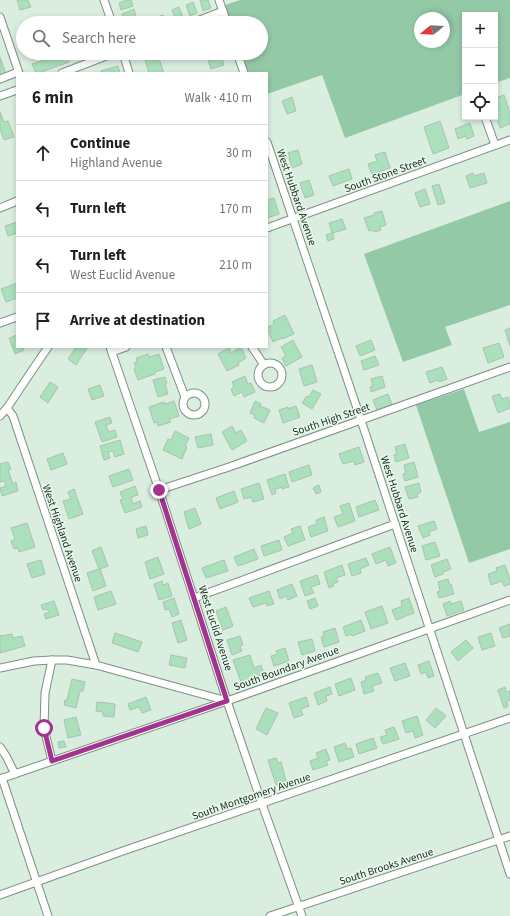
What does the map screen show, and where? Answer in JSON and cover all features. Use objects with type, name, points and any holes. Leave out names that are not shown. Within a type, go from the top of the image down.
[{"type":"street","points":[[104,0],[110,16]]},
{"type":"street","points":[[219,0],[225,16]]},
{"type":"street","points":[[210,16],[223,11]]},
{"type":"street","points":[[0,16],[2,28],[19,72]]},
{"type":"street","points":[[65,72],[96,60]]},
{"type":"street","points":[[125,60],[129,72]]},
{"type":"street","points":[[239,60],[244,72]]},
{"type":"street","points":[[0,79],[16,73]]},
{"type":"street","points":[[0,96],[16,90]]},
{"type":"street","points":[[486,120],[495,145]]},
{"type":"street","name":"South Stone Street","points":[[268,228],[510,140]]},
{"type":"street","name":"West Hubbard Avenue","points":[[268,145],[361,420],[510,874]]},
{"type":"street","points":[[0,208],[16,201]]},
{"type":"street","points":[[0,323],[16,317]]},
{"type":"street","points":[[0,416],[47,348]]},
{"type":"street","points":[[111,350],[121,348]]},
{"type":"street","points":[[166,348],[185,397]]},
{"type":"street","points":[[253,348],[264,365]]},
{"type":"street","name":"West Euclid Avenue","points":[[111,350],[159,490],[227,701],[302,916]]},
{"type":"street","name":"South High Street","points":[[159,490],[229,467],[510,367]]},
{"type":"street","name":"West Highland Avenue","points":[[7,408],[13,416],[96,665]]},
{"type":"street","points":[[194,598],[395,524]]},
{"type":"street","name":"South Boundary Avenue","points":[[1,778],[227,701],[510,600]]},
{"type":"street","points":[[52,660],[45,694],[44,728],[52,761]]},
{"type":"street","points":[[0,668],[34,661],[67,660],[96,665],[227,701]]},
{"type":"street","name":"South Montgomery Avenue","points":[[0,895],[510,718]]},
{"type":"street","points":[[0,747],[15,774]]},
{"type":"street","points":[[1,778],[48,916]]},
{"type":"street","name":"South Brooks Avenue","points":[[270,916],[510,836]]},
{"type":"green space","points":[[240,0],[510,0],[510,78],[498,82],[498,12],[462,12],[462,95],[345,138],[322,75],[268,94],[268,72],[248,72],[244,60],[268,60],[268,16],[229,16],[225,5]]},
{"type":"green space","points":[[510,201],[510,305],[445,327],[452,345],[403,362],[364,254]]},
{"type":"green space","points":[[464,389],[479,432],[510,422],[510,549],[469,563],[416,405]]},
{"type":"building","points":[[17,0],[28,0],[31,7],[20,10]]},
{"type":"building","points":[[131,0],[133,6],[121,10],[119,3]]},
{"type":"building","points":[[200,0],[208,0],[211,8],[203,11]]},
{"type":"building","points":[[193,2],[197,13],[190,16],[186,5]]},
{"type":"building","points":[[179,7],[182,16],[174,16],[172,10]]},
{"type":"building","points":[[134,9],[136,16],[123,16],[122,14]]},
{"type":"building","points":[[0,57],[6,74],[0,76]]},
{"type":"building","points":[[43,60],[68,60],[69,62],[42,72],[36,72],[32,64]]},
{"type":"building","points":[[145,60],[159,60],[164,72],[149,72]]},
{"type":"building","points":[[208,60],[222,60],[224,65],[211,69]]},
{"type":"building","points":[[118,66],[120,72],[102,72]]},
{"type":"building","points":[[504,95],[510,113],[510,124],[500,128],[497,120],[499,108],[498,97]]},
{"type":"building","points":[[292,97],[296,111],[287,114],[282,101]]},
{"type":"building","points":[[0,112],[4,122],[8,121],[14,137],[4,140],[0,129]]},
{"type":"building","points":[[440,121],[449,148],[433,154],[424,127]]},
{"type":"building","points":[[470,123],[474,136],[467,139],[466,136],[458,139],[455,129]]},
{"type":"building","points":[[298,150],[302,164],[292,168],[288,153]]},
{"type":"building","points":[[385,152],[390,168],[372,174],[368,164],[377,161],[375,155]]},
{"type":"building","points":[[349,169],[352,179],[333,186],[329,176]]},
{"type":"building","points":[[473,173],[474,176],[484,173],[487,183],[470,188],[466,176]]},
{"type":"building","points":[[309,180],[314,195],[305,198],[300,183]]},
{"type":"building","points":[[439,184],[445,203],[438,205],[432,186]]},
{"type":"building","points":[[425,189],[430,204],[420,207],[415,193]]},
{"type":"building","points":[[274,198],[279,214],[268,218],[268,200]]},
{"type":"building","points":[[382,211],[386,225],[380,227],[381,230],[374,232],[373,230],[369,231],[364,218]]},
{"type":"building","points":[[342,219],[346,229],[333,233],[334,239],[328,241],[326,235],[332,233],[329,223]]},
{"type":"building","points":[[16,222],[16,233],[8,236],[5,226]]},
{"type":"building","points":[[16,283],[16,298],[6,302],[1,289]]},
{"type":"building","points":[[285,315],[294,334],[273,342],[268,327],[274,324],[273,321]]},
{"type":"building","points":[[510,328],[510,346],[505,330]]},
{"type":"building","points":[[16,335],[16,348],[23,348],[24,350],[15,354],[9,338]]},
{"type":"building","points":[[293,340],[302,357],[286,366],[282,358],[286,356],[281,347]]},
{"type":"building","points":[[371,340],[375,350],[360,356],[356,346]]},
{"type":"building","points":[[499,343],[504,357],[488,363],[483,348]]},
{"type":"building","points":[[75,348],[87,348],[76,365],[68,359]]},
{"type":"building","points":[[229,348],[231,353],[241,348],[246,358],[238,363],[239,365],[227,371],[218,354]]},
{"type":"building","points":[[148,354],[149,357],[159,354],[164,369],[138,380],[134,369],[136,368],[134,363],[137,362],[136,358]]},
{"type":"building","points":[[375,356],[379,365],[364,370],[361,361]]},
{"type":"building","points":[[312,365],[317,382],[304,386],[299,369]]},
{"type":"building","points":[[442,367],[447,379],[430,383],[426,372]]},
{"type":"building","points":[[245,376],[248,384],[251,383],[255,392],[244,397],[242,392],[234,396],[231,389],[234,387],[232,382]]},
{"type":"building","points":[[382,376],[385,387],[371,392],[370,387],[373,386],[371,379]]},
{"type":"building","points":[[165,377],[167,383],[165,384],[168,394],[158,397],[153,380]]},
{"type":"building","points":[[50,382],[58,387],[48,403],[40,397]]},
{"type":"building","points":[[100,385],[104,396],[92,400],[88,389]]},
{"type":"building","points":[[313,390],[321,394],[312,409],[302,403],[307,396],[309,397]]},
{"type":"building","points":[[388,394],[392,405],[377,410],[373,400]]},
{"type":"building","points":[[500,394],[502,399],[508,397],[510,408],[498,413],[492,396]]},
{"type":"building","points":[[174,401],[179,416],[169,419],[171,422],[158,426],[157,422],[154,423],[149,407],[164,402],[165,404]]},
{"type":"building","points":[[255,401],[261,404],[260,406],[270,410],[264,423],[254,418],[255,415],[250,413]]},
{"type":"building","points":[[296,406],[300,417],[283,423],[279,410]]},
{"type":"building","points":[[110,417],[112,423],[106,425],[108,432],[115,430],[117,437],[102,442],[95,422]]},
{"type":"building","points":[[232,426],[236,433],[241,430],[247,441],[232,450],[222,432]]},
{"type":"building","points":[[175,431],[189,438],[185,446],[187,447],[182,459],[163,450],[168,439],[171,440]]},
{"type":"building","points":[[211,434],[213,445],[198,448],[195,437]]},
{"type":"building","points":[[120,440],[124,454],[115,457],[113,451],[108,452],[110,458],[104,460],[100,446]]},
{"type":"building","points":[[405,444],[409,458],[396,462],[394,455],[397,454],[395,447]]},
{"type":"building","points":[[359,447],[364,462],[355,465],[354,461],[343,464],[339,454]]},
{"type":"building","points":[[63,453],[67,464],[51,470],[47,459]]},
{"type":"building","points":[[8,462],[11,469],[8,470],[13,484],[16,482],[18,491],[2,496],[0,488],[6,486],[4,481],[0,482],[0,464]]},
{"type":"building","points":[[414,462],[418,477],[405,481],[403,474],[406,473],[404,465]]},
{"type":"building","points":[[309,465],[312,475],[292,482],[289,472]]},
{"type":"building","points":[[129,469],[133,480],[113,487],[109,476]]},
{"type":"building","points":[[285,474],[289,487],[275,489],[276,493],[272,495],[267,480]]},
{"type":"building","points":[[259,483],[264,499],[253,502],[251,497],[244,499],[241,489]]},
{"type":"building","points":[[419,483],[421,492],[417,494],[418,497],[409,499],[405,487]]},
{"type":"building","points":[[319,485],[321,492],[316,494],[313,488]]},
{"type":"building","points":[[135,486],[138,495],[131,497],[133,504],[140,501],[142,507],[125,513],[120,500],[123,499],[120,492]]},
{"type":"building","points":[[74,489],[83,514],[69,519],[63,501],[71,499],[68,492]]},
{"type":"building","points":[[234,491],[238,502],[220,509],[216,498]]},
{"type":"building","points":[[375,500],[379,510],[359,517],[356,507]]},
{"type":"building","points":[[349,503],[355,521],[338,527],[334,517],[343,514],[340,506]]},
{"type":"building","points":[[195,508],[201,524],[189,529],[184,512]]},
{"type":"building","points":[[324,517],[328,531],[311,537],[308,527],[317,524],[316,520]]},
{"type":"building","points":[[434,521],[437,529],[429,532],[430,535],[423,538],[418,526]]},
{"type":"building","points":[[27,523],[35,547],[19,552],[18,548],[14,549],[11,541],[15,539],[11,528]]},
{"type":"building","points":[[146,526],[148,535],[138,538],[136,529]]},
{"type":"building","points":[[300,526],[305,540],[288,546],[284,537],[293,533],[291,529]]},
{"type":"building","points":[[279,540],[282,550],[264,556],[261,546]]},
{"type":"building","points":[[435,542],[440,556],[426,560],[422,546]]},
{"type":"building","points":[[101,547],[108,566],[100,569],[106,586],[93,591],[87,573],[99,569],[92,551]]},
{"type":"building","points":[[390,547],[396,563],[388,566],[386,560],[376,564],[372,554]]},
{"type":"building","points":[[254,549],[258,559],[238,566],[234,557]]},
{"type":"building","points":[[158,557],[164,574],[150,579],[145,562]]},
{"type":"building","points":[[366,558],[369,565],[360,569],[361,573],[352,576],[348,564]]},
{"type":"building","points":[[447,559],[451,569],[435,577],[431,565]]},
{"type":"building","points":[[41,560],[45,574],[32,578],[27,564]]},
{"type":"building","points":[[224,560],[228,571],[206,578],[202,568]]},
{"type":"building","points":[[342,565],[345,575],[336,578],[338,582],[329,588],[324,572]]},
{"type":"building","points":[[505,565],[510,584],[504,586],[502,581],[491,585],[488,574],[497,571],[496,568]]},
{"type":"building","points":[[317,575],[320,584],[311,587],[314,593],[305,596],[300,581]]},
{"type":"building","points":[[448,579],[454,594],[439,598],[437,592],[440,591],[438,582]]},
{"type":"building","points":[[162,581],[163,585],[168,583],[172,596],[159,600],[154,584]]},
{"type":"building","points":[[292,584],[297,596],[288,600],[286,596],[280,599],[277,590]]},
{"type":"building","points":[[111,591],[116,604],[98,610],[94,597]]},
{"type":"building","points":[[269,591],[274,604],[267,606],[266,603],[253,607],[249,598]]},
{"type":"building","points":[[174,598],[179,614],[172,617],[169,609],[165,610],[163,602]]},
{"type":"building","points":[[315,598],[318,606],[310,609],[307,601]]},
{"type":"building","points":[[409,598],[414,613],[396,620],[392,610],[402,606],[401,601]]},
{"type":"building","points":[[54,601],[59,615],[46,619],[44,614],[49,612],[47,609],[43,610],[41,605]]},
{"type":"building","points":[[450,601],[451,604],[461,601],[464,610],[447,616],[443,604]]},
{"type":"building","points":[[382,606],[388,623],[371,629],[365,612]]},
{"type":"building","points":[[226,607],[233,626],[223,630],[216,611]]},
{"type":"building","points":[[181,620],[187,640],[178,643],[172,623]]},
{"type":"building","points":[[361,620],[365,631],[352,636],[351,634],[346,636],[343,627]]},
{"type":"building","points":[[510,624],[510,636],[503,638],[499,628]]},
{"type":"building","points":[[335,628],[339,642],[324,647],[321,637],[324,637],[323,632]]},
{"type":"building","points":[[115,633],[142,642],[138,652],[112,643]]},
{"type":"building","points":[[491,633],[495,646],[482,650],[478,637]]},
{"type":"building","points":[[12,634],[13,638],[22,636],[25,646],[0,653],[0,636]]},
{"type":"building","points":[[240,636],[243,645],[240,646],[242,651],[232,655],[227,640]]},
{"type":"building","points":[[312,639],[315,651],[302,655],[298,642]]},
{"type":"building","points":[[466,640],[473,648],[458,661],[451,652]]},
{"type":"building","points":[[285,648],[289,661],[274,666],[271,656],[277,654],[276,651]]},
{"type":"building","points":[[171,655],[187,658],[185,668],[169,665]]},
{"type":"building","points":[[250,655],[254,668],[261,665],[264,674],[241,682],[233,660]]},
{"type":"building","points":[[429,661],[434,676],[428,678],[426,672],[421,674],[418,665]]},
{"type":"building","points":[[405,663],[410,676],[395,681],[390,668]]},
{"type":"building","points":[[378,673],[382,683],[372,686],[374,691],[364,694],[361,682],[366,680],[365,677]]},
{"type":"building","points":[[351,678],[355,690],[339,696],[335,684]]},
{"type":"building","points":[[72,679],[85,682],[83,691],[80,691],[76,708],[64,705],[65,700],[67,700]]},
{"type":"building","points":[[330,687],[332,694],[326,696],[327,701],[318,705],[314,693]]},
{"type":"building","points":[[505,687],[506,692],[510,691],[510,700],[507,702],[508,706],[504,708],[498,690]]},
{"type":"building","points":[[146,697],[151,710],[142,713],[139,707],[130,710],[128,704]]},
{"type":"building","points":[[306,697],[309,706],[301,709],[303,715],[294,718],[289,703]]},
{"type":"building","points":[[97,702],[115,704],[114,717],[103,716],[103,712],[96,711]]},
{"type":"building","points":[[266,708],[278,713],[267,735],[256,729]]},
{"type":"building","points":[[436,708],[446,716],[435,728],[426,720]]},
{"type":"building","points":[[417,716],[423,735],[415,738],[413,731],[406,733],[402,721]]},
{"type":"building","points":[[76,717],[81,735],[68,738],[64,720]]},
{"type":"building","points":[[394,727],[399,739],[383,744],[380,737],[387,735],[385,730]]},
{"type":"building","points":[[373,738],[377,748],[359,754],[356,744]]},
{"type":"building","points":[[64,741],[66,747],[59,748],[58,742]]},
{"type":"building","points":[[345,743],[347,749],[351,748],[354,757],[339,762],[334,747]]},
{"type":"building","points":[[326,749],[330,760],[326,761],[328,765],[313,770],[310,761],[318,758],[316,753]]},
{"type":"building","points":[[276,758],[278,763],[281,762],[286,781],[276,785],[268,760]]},
{"type":"route","points":[[44,728],[52,761],[227,701],[159,490]]}]
